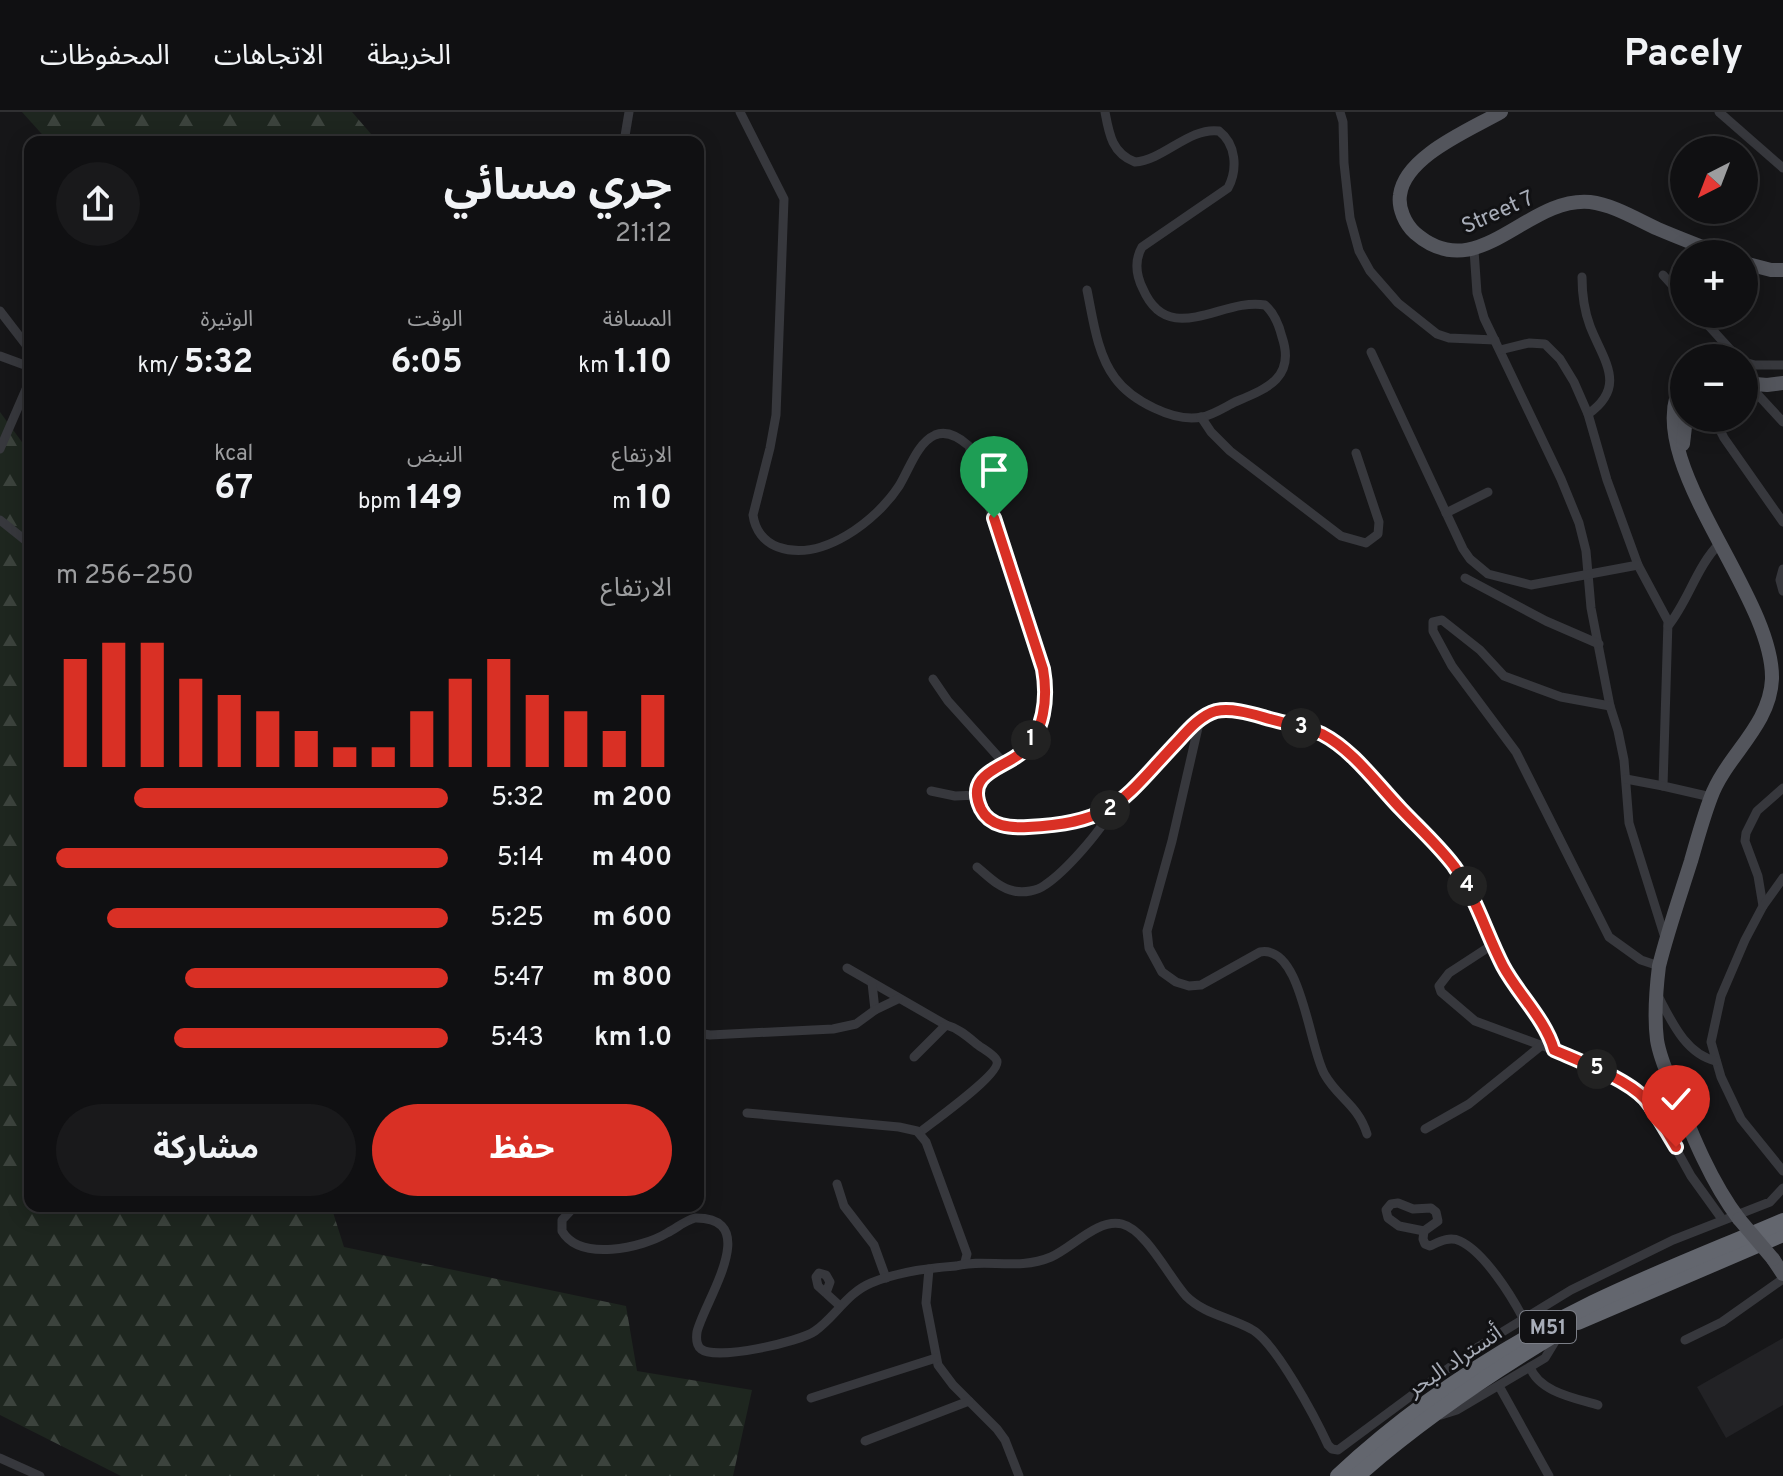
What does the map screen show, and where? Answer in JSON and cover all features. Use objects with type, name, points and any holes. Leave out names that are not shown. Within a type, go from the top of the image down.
[{"type":"highway","name":"أتستراد البحر","points":[[1338,1476],[1412,1415],[1487,1361],[1593,1303],[1783,1221]]},
{"type":"highway","name":"أتستراد البحر","points":[[1357,1476],[1479,1381],[1562,1330],[1783,1234]]},
{"type":"highway","points":[[1720,1261],[1783,1243]]},
{"type":"main road","name":"Street 7","points":[[1501,112],[1425,156],[1403,182],[1399,197],[1401,213],[1412,231],[1429,244],[1445,250],[1474,250],[1546,213],[1569,204],[1590,202],[1619,210],[1689,240]]},
{"type":"main road","points":[[1758,267],[1783,270]]},
{"type":"main road","points":[[1758,383],[1783,383]]},
{"type":"main road","points":[[1674,432],[1695,495],[1761,625],[1770,654],[1772,681],[1767,703],[1756,727],[1718,781],[1711,797],[1659,966],[1657,1038],[1661,1059],[1732,1217],[1773,1259],[1783,1277]]},
{"type":"main road","points":[[1682,460],[1685,432]]},
{"type":"street","points":[[625,136],[629,112]]},
{"type":"street","points":[[740,112],[784,199],[776,415],[753,515],[754,525],[769,543],[777,547],[790,551],[819,547],[846,534],[880,509],[924,445],[935,435],[949,434],[969,446],[1046,682],[1046,704],[1034,736],[1022,752],[985,775],[978,795],[981,810],[991,821],[1011,828],[1073,822],[1097,816],[1112,809],[1128,795],[1200,719],[1215,711],[1245,712],[1321,734],[1337,745],[1442,850],[1464,881],[1492,945],[1519,993],[1548,1033],[1554,1050]]},
{"type":"street","points":[[1087,290],[1102,352],[1118,382],[1148,406],[1183,416],[1201,417],[1266,389],[1277,380],[1284,366],[1286,354],[1278,326],[1268,307],[1254,303],[1194,318],[1168,316],[1146,296],[1139,279],[1137,262],[1140,251],[1148,242],[1228,188],[1234,171],[1230,143],[1219,131],[1207,131],[1152,158],[1135,162],[1119,153],[1114,145],[1105,112]]},
{"type":"street","points":[[1340,112],[1350,218],[1359,251],[1370,271],[1398,303],[1437,334],[1498,345],[1548,345],[1574,382],[1588,414],[1607,480],[1638,565],[1667,617],[1663,786]]},
{"type":"street","points":[[1719,112],[1783,168]]},
{"type":"street","points":[[1474,250],[1477,293],[1484,318],[1579,523],[1589,572],[1591,608],[1610,706],[1618,731],[1632,837],[1666,941]]},
{"type":"street","points":[[1663,275],[1670,283]]},
{"type":"street","points":[[1582,277],[1584,306],[1606,360],[1611,381],[1602,404],[1588,414]]},
{"type":"street","points":[[0,311],[24,342]]},
{"type":"street","points":[[1711,328],[1725,344]]},
{"type":"street","points":[[1371,352],[1470,559],[1488,574],[1531,585],[1638,565]]},
{"type":"street","points":[[0,356],[24,365]]},
{"type":"street","points":[[1758,365],[1783,365]]},
{"type":"street","points":[[0,449],[24,394]]},
{"type":"street","points":[[1758,396],[1783,422]]},
{"type":"street","points":[[1201,417],[1230,451],[1341,536],[1366,543],[1378,534],[1379,522],[1356,453]]},
{"type":"street","points":[[1721,432],[1783,522]]},
{"type":"street","points":[[1446,513],[1488,492]]},
{"type":"street","points":[[0,520],[24,539]]},
{"type":"street","points":[[1668,626],[1702,565],[1720,543]]},
{"type":"street","points":[[1783,569],[1780,580],[1783,591]]},
{"type":"street","points":[[1465,578],[1546,621],[1599,644]]},
{"type":"street","points":[[1610,706],[1561,697],[1504,676],[1480,650],[1442,620],[1433,622],[1433,631],[1452,666],[1516,752],[1609,937],[1641,960],[1659,966]]},
{"type":"street","points":[[933,679],[948,701],[1003,762]]},
{"type":"street","points":[[1200,719],[1172,841],[1147,931],[1152,956],[1169,978],[1195,986],[1260,952],[1268,951],[1275,955],[1288,968],[1301,993],[1323,1072],[1356,1110],[1367,1134]]},
{"type":"street","points":[[1626,779],[1711,797]]},
{"type":"street","points":[[1763,906],[1758,876],[1745,841],[1746,833],[1757,811],[1783,788]]},
{"type":"street","points":[[931,791],[955,796],[978,795]]},
{"type":"street","points":[[977,867],[1001,887],[1027,891],[1043,887],[1103,826],[1112,809]]},
{"type":"street","points":[[1783,878],[1763,906],[1745,940],[1721,996],[1712,1035],[1716,1061],[1741,1119],[1783,1171]]},
{"type":"street","points":[[1492,945],[1441,981],[1439,988],[1449,1000],[1475,1021],[1542,1045],[1601,1071],[1643,1097],[1691,1176],[1732,1217]]},
{"type":"street","points":[[847,968],[958,1030],[995,1058],[997,1066],[984,1082],[919,1133]]},
{"type":"street","points":[[872,983],[875,1010]]},
{"type":"street","points":[[1656,993],[1694,1052],[1716,1061]]},
{"type":"street","points":[[704,1034],[833,1029],[856,1024],[898,999]]},
{"type":"street","points":[[914,1057],[946,1025]]},
{"type":"street","points":[[1425,1129],[1469,1104],[1542,1045]]},
{"type":"street","points":[[747,1113],[889,1126],[919,1133],[926,1142],[967,1254],[965,1262]]},
{"type":"street","points":[[837,1184],[844,1206],[874,1245],[886,1278]]},
{"type":"street","points":[[569,1212],[562,1220],[562,1231],[574,1244],[586,1248],[642,1244],[695,1218],[712,1220],[724,1229],[728,1248],[726,1261],[697,1332],[698,1344],[705,1352],[737,1351],[803,1337],[818,1330],[860,1289],[886,1278],[965,1262],[988,1265],[1041,1260],[1059,1253],[1097,1229],[1110,1224],[1123,1224],[1140,1235],[1189,1298],[1215,1315],[1253,1329],[1261,1337],[1294,1382],[1332,1449],[1338,1450],[1473,1350],[1523,1318],[1673,1240],[1770,1202],[1783,1188]]},
{"type":"street","points":[[1424,1231],[1391,1222],[1387,1207],[1398,1203],[1413,1209],[1431,1208],[1436,1212],[1438,1221],[1424,1231],[1423,1239],[1430,1246],[1444,1240],[1461,1241],[1508,1290],[1523,1318]]},
{"type":"street","points":[[929,1269],[926,1303],[936,1358],[944,1375],[1005,1440],[1019,1476]]},
{"type":"street","points":[[1685,1340],[1722,1322],[1783,1277]]},
{"type":"street","points":[[1576,1288],[1593,1303]]},
{"type":"street","points":[[1575,1312],[1576,1288]]},
{"type":"street","points":[[826,1293],[840,1306]]},
{"type":"street","points":[[1433,1415],[1457,1410],[1545,1358],[1562,1330]]},
{"type":"street","points":[[811,1398],[936,1358]]},
{"type":"street","points":[[1530,1367],[1534,1377],[1545,1387],[1598,1405]]},
{"type":"street","points":[[1499,1386],[1549,1476]]},
{"type":"street","points":[[1412,1415],[1416,1394]]},
{"type":"street","points":[[865,1441],[969,1401]]},
{"type":"street","points":[[0,1458],[40,1476]]},
{"type":"shaded area","points":[[1783,1338],[1783,1405],[1726,1438],[1697,1387]]},
{"type":"green space","points":[[22,112],[352,112],[373,136],[44,136]]},
{"type":"green space","points":[[0,412],[24,445],[24,1212],[333,1212],[344,1247],[626,1306],[637,1371],[752,1390],[733,1476],[121,1476],[0,1415]]},
{"type":"route","points":[[994,518],[1043,669],[1046,704],[1029,744],[1022,752],[996,766],[980,782],[978,798],[981,810],[991,821],[1011,828],[1032,827],[1097,816],[1112,809],[1184,734],[1200,719],[1215,711],[1245,712],[1321,734],[1351,756],[1454,866],[1504,968],[1548,1033],[1554,1050],[1638,1092],[1676,1147]]}]
